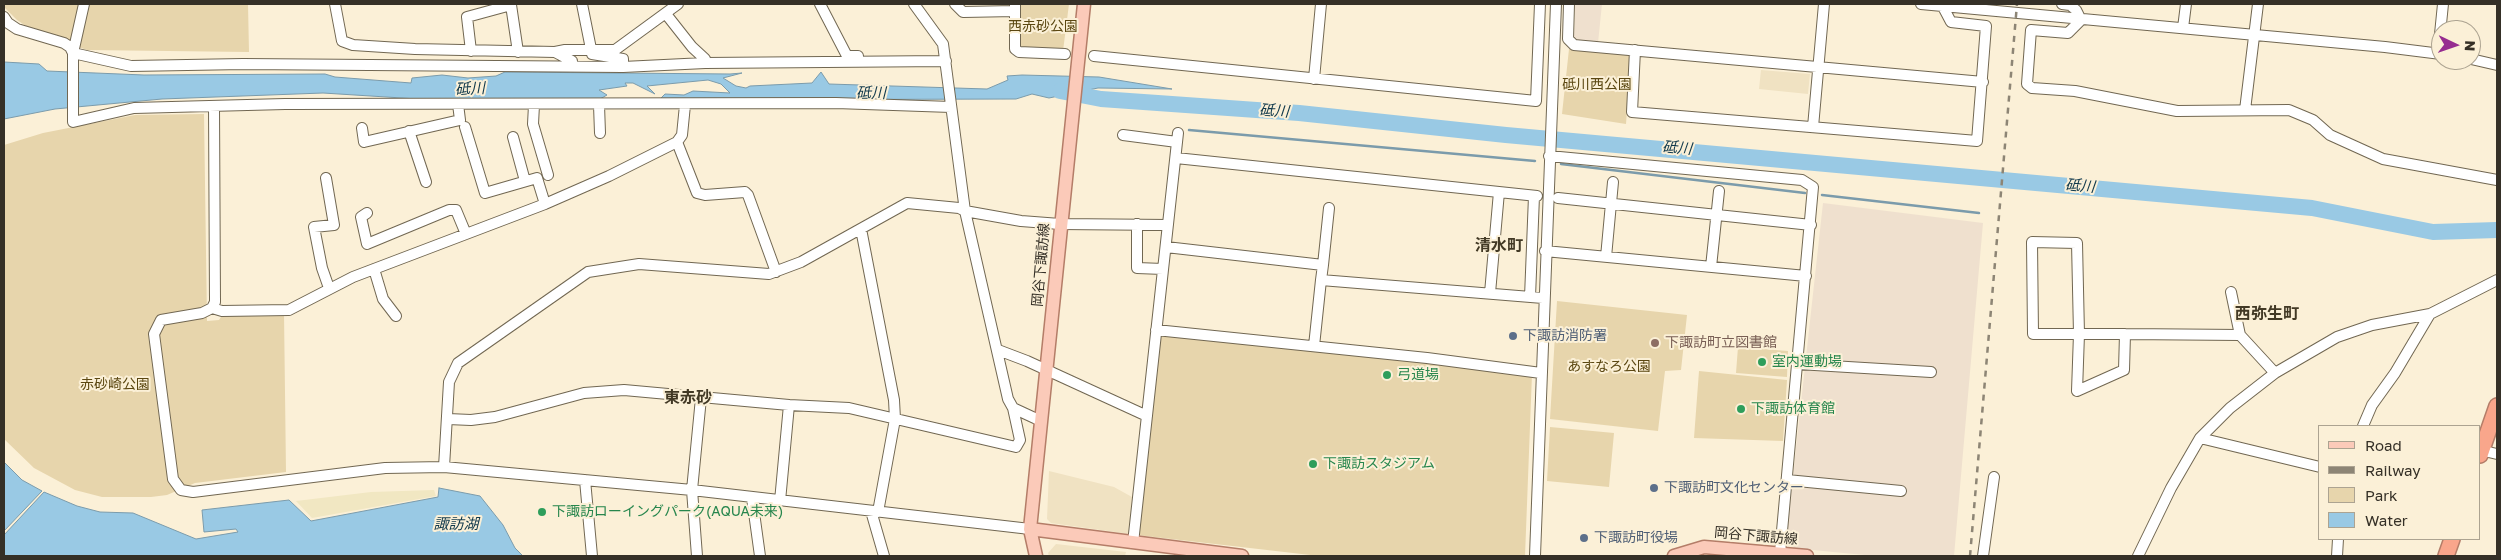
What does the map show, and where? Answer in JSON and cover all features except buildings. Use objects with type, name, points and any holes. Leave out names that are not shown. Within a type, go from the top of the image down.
[{"type":"highway","points":[[2481,449],[2497,406]]},
{"type":"highway","points":[[2446,556],[2452,540]]},
{"type":"main road","name":"岡谷下諏訪線","points":[[1036,556],[1030,529],[1084,4]]},
{"type":"main road","points":[[1030,529],[1242,556]]},
{"type":"main road","name":"岡谷下諏訪線","points":[[1674,556],[1704,547],[1807,556]]},
{"type":"street","points":[[84,4],[73,58],[73,122],[134,108],[214,106],[950,103]]},
{"type":"street","points":[[335,4],[342,41],[353,45],[518,52],[616,50],[678,4]]},
{"type":"street","points":[[582,4],[592,54],[623,59],[623,67]]},
{"type":"street","points":[[820,4],[847,56],[874,57],[874,62]]},
{"type":"street","points":[[448,419],[471,420],[495,416],[584,394],[607,391],[849,408],[1016,446],[1020,440],[1013,408],[1008,399],[965,211],[943,44],[914,4]]},
{"type":"street","points":[[955,4],[963,12],[1015,7],[1015,49],[1019,52],[1065,54]]},
{"type":"street","points":[[1314,79],[1321,4]]},
{"type":"street","points":[[1094,56],[1536,101],[1540,4]]},
{"type":"street","points":[[1534,556],[1556,4]]},
{"type":"street","points":[[1569,4],[1568,39],[1574,44],[1982,82]]},
{"type":"street","points":[[1813,127],[1824,4]]},
{"type":"street","points":[[1921,4],[2431,53]]},
{"type":"street","points":[[2062,4],[2070,5],[2079,12],[2081,20]]},
{"type":"street","points":[[2183,28],[2186,4]]},
{"type":"street","points":[[2245,110],[2258,4]]},
{"type":"street","points":[[2441,20],[2442,4]]},
{"type":"street","points":[[471,51],[467,18],[510,5],[518,52]]},
{"type":"street","points":[[1635,50],[1632,112],[1977,141],[1986,26],[1951,22],[1944,5]]},
{"type":"street","points":[[666,14],[692,47],[705,59],[705,63]]},
{"type":"street","points":[[4,16],[8,23],[17,29],[70,47],[73,58]]},
{"type":"street","points":[[2081,20],[2068,33],[2030,30],[2027,84],[2032,88],[2075,91],[2177,111],[2289,110],[2301,113],[2313,120],[2330,135],[2383,159],[2497,180]]},
{"type":"street","points":[[555,52],[572,61],[572,67]]},
{"type":"street","points":[[73,58],[131,66],[253,64],[623,67],[705,63],[874,62],[946,64]]},
{"type":"street","points":[[2481,62],[2497,65]]},
{"type":"street","points":[[362,128],[364,142],[460,120],[458,104]]},
{"type":"street","points":[[600,105],[600,133]]},
{"type":"street","points":[[212,308],[222,311],[289,310],[329,288],[545,204],[609,176],[677,142],[682,135],[685,105]]},
{"type":"street","points":[[214,106],[215,302],[212,308],[202,313],[166,318],[158,324],[154,334],[173,479],[182,490],[193,492],[385,468],[444,466],[692,490],[1030,529]]},
{"type":"street","points":[[534,106],[533,124],[548,175]]},
{"type":"street","points":[[465,127],[485,194],[537,178],[545,204]]},
{"type":"street","points":[[409,131],[426,182]]},
{"type":"street","points":[[1123,135],[1178,138],[1133,543]]},
{"type":"street","points":[[513,137],[525,181]]},
{"type":"street","points":[[677,142],[697,193],[704,195],[745,192],[776,272]]},
{"type":"street","points":[[1549,154],[1802,180],[1813,187],[1780,553]]},
{"type":"street","points":[[1176,158],[1536,196],[1530,297]]},
{"type":"street","points":[[326,178],[334,225],[314,227],[322,268],[329,288]]},
{"type":"street","points":[[1606,257],[1613,182]]},
{"type":"street","points":[[1711,267],[1719,190]]},
{"type":"street","points":[[1490,293],[1499,192]]},
{"type":"street","points":[[1558,198],[1715,216],[1811,224]]},
{"type":"street","points":[[444,466],[449,382],[458,363],[588,272],[639,264],[762,275],[776,272],[801,262],[907,202],[959,208],[965,211],[1021,221],[1060,224],[1168,225]]},
{"type":"street","points":[[1314,346],[1329,208]]},
{"type":"street","points":[[367,213],[361,216],[367,244],[449,210],[456,210],[466,234]]},
{"type":"street","points":[[1137,224],[1137,268],[1163,269]]},
{"type":"street","points":[[861,229],[894,400],[895,419],[875,512],[884,556]]},
{"type":"street","points":[[2125,334],[2124,370],[2077,391],[2079,334],[2078,243],[2032,242],[2033,334],[2079,334],[2125,334],[2240,335]]},
{"type":"street","points":[[1166,247],[1323,265]]},
{"type":"street","points":[[1546,251],[1806,276]]},
{"type":"street","points":[[374,270],[383,299],[396,316]]},
{"type":"street","points":[[1321,280],[1544,298]]},
{"type":"street","points":[[2138,556],[2171,488],[2200,438],[2230,408],[2275,373],[2337,337],[2372,325],[2430,314],[2497,280]]},
{"type":"street","points":[[2231,292],[2240,335],[2275,373]]},
{"type":"street","points":[[2363,425],[2372,405],[2395,373],[2430,314]]},
{"type":"street","points":[[1156,330],[1314,346],[1541,373]]},
{"type":"street","points":[[998,350],[1018,357],[1147,416]]},
{"type":"street","points":[[1798,364],[1931,372]]},
{"type":"street","points":[[697,556],[692,490],[701,398]]},
{"type":"street","points":[[780,501],[789,405]]},
{"type":"street","points":[[1013,408],[1041,421]]},
{"type":"street","points":[[2200,438],[2318,467]]},
{"type":"street","points":[[2481,452],[2497,454]]},
{"type":"street","points":[[1983,556],[1994,477]]},
{"type":"street","points":[[585,480],[592,556]]},
{"type":"street","points":[[1787,480],[1901,490]]},
{"type":"street","points":[[752,498],[760,556]]},
{"type":"street","points":[[2337,556],[2338,540]]},
{"type":"shaded area","points":[[1575,4],[1602,4],[1598,43],[1576,41],[1574,38]]},
{"type":"shaded area","points":[[1761,70],[1810,74],[1808,94],[1759,89]]},
{"type":"shaded area","points":[[1823,203],[1983,223],[1954,556],[1875,556],[1833,552],[1794,548],[1786,539]]},
{"type":"shaded area","points":[[1049,471],[1114,487],[1132,497],[1129,534],[1051,523],[1047,519]]},
{"type":"shaded area","points":[[1056,544],[1126,552],[1125,556],[1049,556],[1048,553]]},
{"type":"green space","points":[[4,4],[248,4],[249,52],[87,50],[35,32],[17,20],[5,8]]},
{"type":"green space","name":"西赤砂公園","points":[[1019,4],[1069,4],[1063,51],[1020,49]]},
{"type":"green space","name":"砥川西公園","points":[[1569,49],[1631,55],[1626,124],[1562,114]]},
{"type":"green space","name":"赤砂崎公園","points":[[204,114],[207,321],[219,320],[223,314],[284,313],[286,472],[195,483],[167,495],[151,497],[102,497],[75,490],[34,468],[4,439],[4,145],[43,133],[135,115]]},
{"type":"green space","name":"あすなろ公園","points":[[1557,301],[1687,315],[1681,370],[1665,371],[1658,431],[1550,419]]},
{"type":"green space","points":[[1160,334],[1532,374],[1525,556],[1319,556],[1137,535]]},
{"type":"green space","name":"室内運動場","points":[[1738,347],[1788,351],[1787,377],[1736,373]]},
{"type":"green space","name":"下諏訪体育館","points":[[1699,371],[1787,380],[1783,441],[1694,438]]},
{"type":"green space","points":[[1550,427],[1614,433],[1609,487],[1547,481]]},
{"type":"sand","points":[[434,490],[436,496],[312,518],[296,501],[371,492]]},
{"type":"water","points":[[4,62],[39,64],[47,71],[144,75],[325,74],[335,77],[411,83],[412,78],[442,75],[468,78],[496,76],[505,72],[742,73],[723,78],[736,86],[746,88],[750,86],[812,83],[821,72],[829,84],[987,89],[1008,80],[1007,76],[1022,75],[1099,77],[1172,89],[1098,88],[1049,98],[1032,94],[1016,99],[659,100],[665,94],[684,95],[693,91],[730,93],[721,84],[708,80],[647,86],[655,94],[633,83],[625,83],[627,86],[599,90],[607,95],[600,99],[418,99],[323,93],[162,99],[55,109],[4,119]]},
{"type":"water","points":[[4,462],[22,480],[42,491],[4,531]]},
{"type":"water","name":"諏訪湖","points":[[439,488],[480,496],[503,525],[515,548],[523,556],[4,556],[4,535],[44,492],[77,506],[100,512],[133,513],[196,539],[238,532],[236,529],[204,532],[202,510],[289,500],[311,521],[438,497]]},
{"type":"waterway","name":"砥川","points":[[1060,91],[1101,99],[1299,113],[1506,135],[2312,208],[2433,232],[2497,230]]},
{"type":"waterway","points":[[1189,130],[1535,161]]},
{"type":"waterway","points":[[1561,164],[1805,193]]},
{"type":"waterway","points":[[1822,195],[1979,213]]},
{"type":"railway","points":[[1970,556],[2017,4]]},
{"type":"place","name":"下諏訪消防署","points":[[1513,336]]},
{"type":"place","name":"下諏訪町立図書館","points":[[1655,343]]},
{"type":"place","name":"室内運動場","points":[[1762,362]]},
{"type":"place","name":"弓道場","points":[[1387,375]]},
{"type":"place","name":"下諏訪体育館","points":[[1741,409]]},
{"type":"place","name":"下諏訪スタジアム","points":[[1313,464]]},
{"type":"place","name":"下諏訪町文化センター","points":[[1654,488]]},
{"type":"place","name":"下諏訪ローイングパーク(AQUA未来)","points":[[542,512]]},
{"type":"place","name":"下諏訪町役場","points":[[1584,538]]},
{"type":"district","name":"清水町","points":[[1499,246]]},
{"type":"district","name":"西弥生町","points":[[2267,314]]},
{"type":"district","name":"東赤砂","points":[[688,398]]}]
